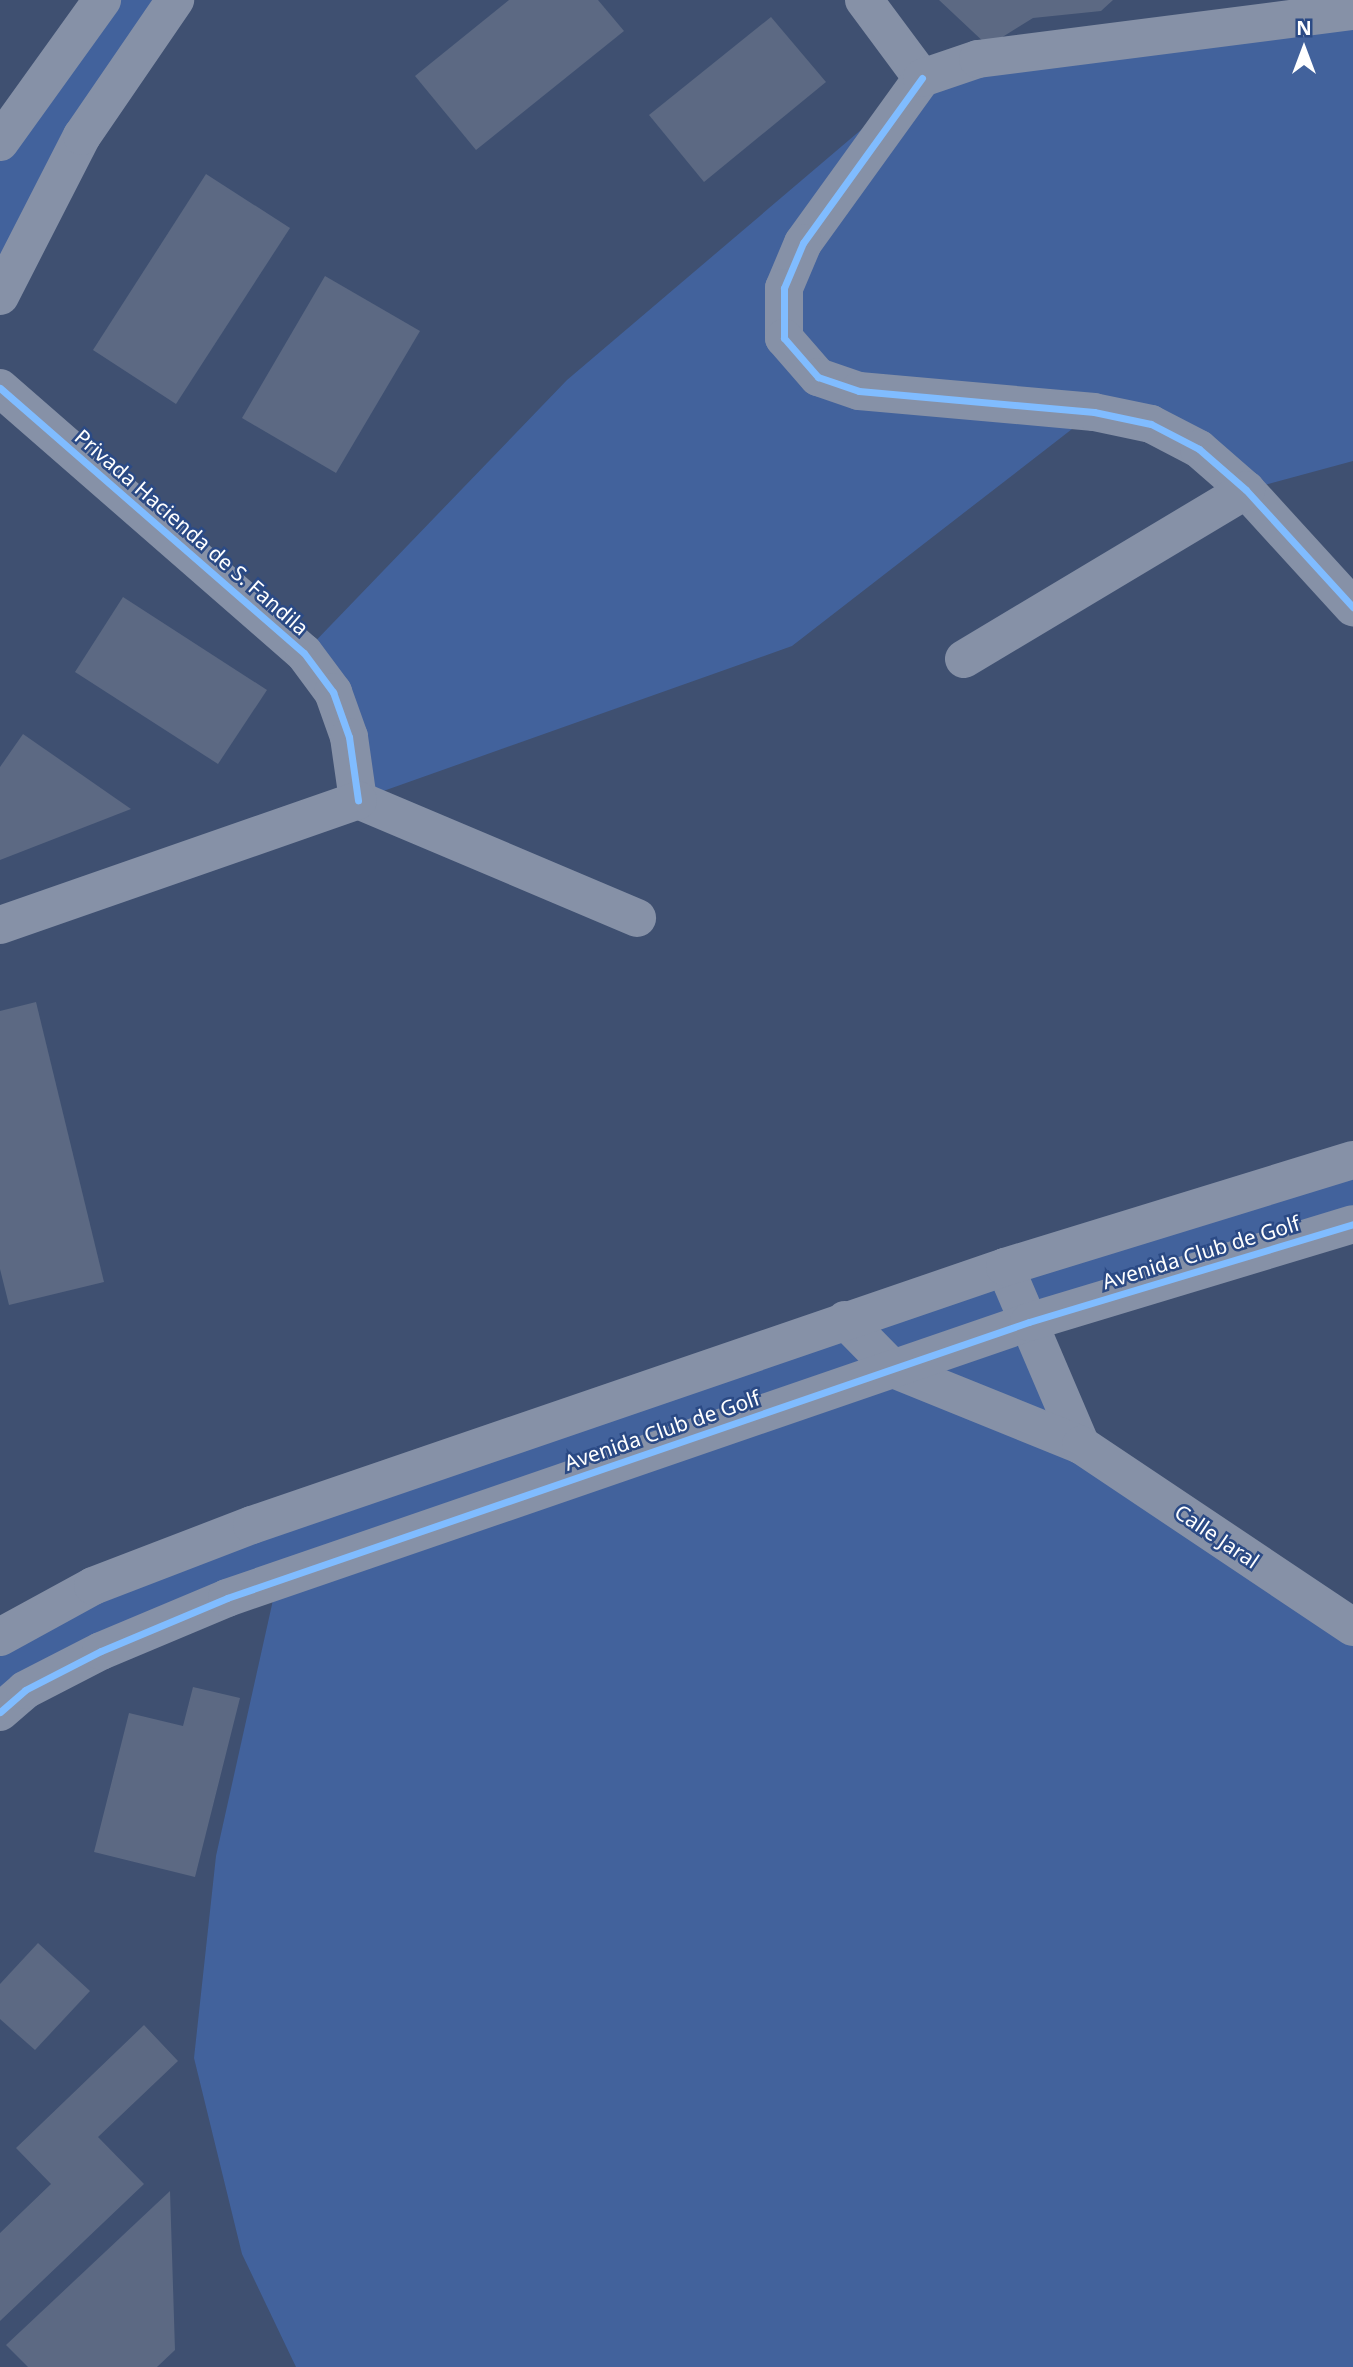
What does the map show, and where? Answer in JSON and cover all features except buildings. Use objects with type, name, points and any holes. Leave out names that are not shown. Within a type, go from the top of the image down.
[{"type":"street","points":[[0,142],[102,0]]},
{"type":"street","points":[[0,296],[82,136],[175,0]]},
{"type":"street","points":[[864,0],[922,78]]},
{"type":"street","points":[[1353,11],[978,59],[922,78],[803,243],[784,288],[784,338],[818,377],[859,391],[1094,412],[1151,424],[1199,449],[1246,490],[1353,607]]},
{"type":"street","name":"Privada Hacienda de S. Fandila","points":[[0,388],[304,653],[333,692],[349,737],[358,800]]},
{"type":"street","points":[[964,659],[1246,490]]},
{"type":"street","points":[[0,925],[358,800],[637,918]]},
{"type":"street","name":"Avenida Club de Golf","points":[[0,1637],[93,1586],[251,1525],[1005,1267],[1353,1160]]},
{"type":"street","name":"Avenida Club de Golf","points":[[0,1712],[25,1690],[101,1651],[227,1598],[1029,1322],[1353,1224]]},
{"type":"street","points":[[1005,1267],[1081,1446]]},
{"type":"street","name":"Calle Jaral","points":[[845,1320],[893,1369],[1081,1446],[1353,1627]]},
{"type":"shaded area","points":[[102,0],[175,0],[0,300],[0,153]]},
{"type":"shaded area","points":[[1353,11],[1353,461],[1246,490],[1094,412],[792,646],[358,800],[304,653],[567,380],[922,78]]},
{"type":"shaded area","points":[[1353,1160],[1353,1224],[1029,1322],[1081,1445],[1353,1627],[1353,2367],[296,2367],[242,2254],[194,2058],[216,1856],[277,1582],[0,1712],[0,1637],[93,1586]]},
{"type":"cycle path","points":[[922,78],[803,243],[784,288],[784,338],[818,377],[859,391],[1094,412],[1151,424],[1199,449],[1246,490],[1353,607]]},
{"type":"cycle path","points":[[0,388],[304,653],[333,692],[349,737],[358,800]]},
{"type":"cycle path","points":[[0,1712],[25,1690],[101,1651],[227,1598],[1029,1322],[1353,1224]]}]
